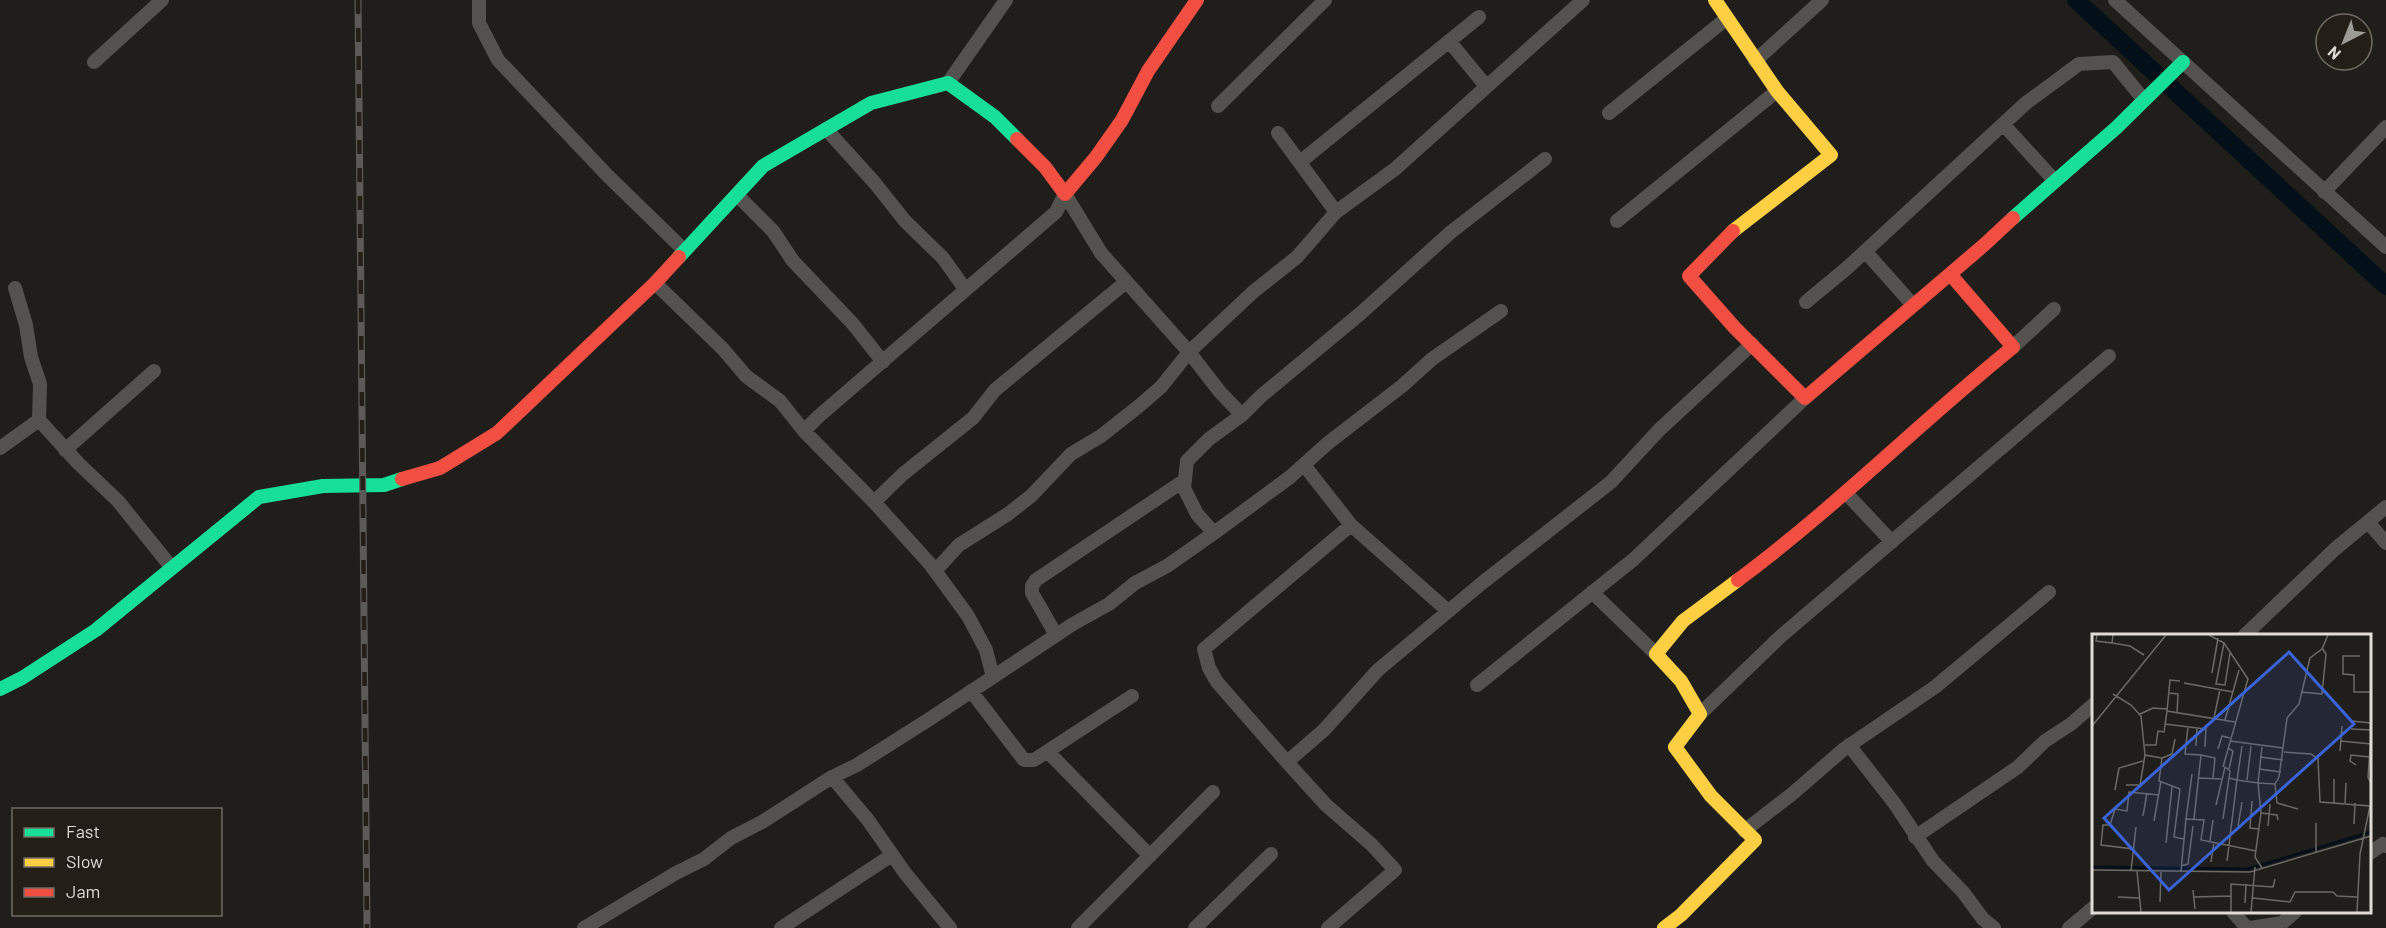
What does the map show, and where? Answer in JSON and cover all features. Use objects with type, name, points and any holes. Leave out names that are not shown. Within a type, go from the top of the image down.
[{"type":"street","points":[[94,62],[162,0]]},
{"type":"street","points":[[479,0],[479,23],[498,60],[607,175],[684,250]]},
{"type":"street","points":[[0,689],[22,678],[96,630],[259,497],[323,486],[384,485],[440,468],[497,433],[655,283],[763,166],[872,103],[948,83],[1006,0]]},
{"type":"street","points":[[804,431],[1056,212],[1065,194],[1096,157],[1122,120],[1148,72],[1197,0]]},
{"type":"street","points":[[1218,106],[1325,0]]},
{"type":"street","points":[[935,571],[959,545],[1008,514],[1031,496],[1071,454],[1101,436],[1161,387],[1189,352],[1253,292],[1297,257],[1336,212],[1395,169],[1582,0]]},
{"type":"street","points":[[1715,0],[1726,20],[1777,91],[1831,155],[1729,235],[1689,276],[1805,398]]},
{"type":"street","points":[[1755,61],[1822,0]]},
{"type":"street","points":[[2115,0],[2386,247]]},
{"type":"street","points":[[1300,162],[1479,17]]},
{"type":"street","points":[[1609,113],[1726,20]]},
{"type":"street","points":[[1449,41],[1486,86]]},
{"type":"street","points":[[1806,303],[2003,124],[2079,64],[2113,62],[2148,97]]},
{"type":"street","points":[[1477,685],[1634,559],[1805,398],[2116,128],[2182,63]]},
{"type":"street","points":[[948,83],[995,117],[1045,167],[1065,194],[1101,253],[1242,415]]},
{"type":"street","points":[[1617,221],[1777,91]]},
{"type":"street","points":[[2003,124],[2054,180]]},
{"type":"street","points":[[2324,192],[2386,127]]},
{"type":"street","points":[[826,129],[874,182],[905,221],[943,258],[965,289]]},
{"type":"street","points":[[1278,133],[1336,212]]},
{"type":"street","points":[[1214,533],[1197,514],[1184,488],[1187,461],[1209,439],[1242,415],[1261,396],[1361,314],[1451,232],[1545,159]]},
{"type":"street","points":[[737,195],[773,231],[793,261],[853,324],[883,362]]},
{"type":"street","points":[[1865,250],[1913,304]]},
{"type":"street","points":[[1950,274],[1985,312],[2013,348]]},
{"type":"street","points":[[874,502],[903,474],[973,418],[1004,382],[1126,282]]},
{"type":"street","points":[[655,283],[723,349],[746,376],[780,401],[804,431],[874,502],[935,571],[968,616],[986,650],[993,677]]},
{"type":"street","points":[[15,288],[26,325],[31,357],[40,384],[39,420],[65,450],[118,501],[172,568]]},
{"type":"street","points":[[1656,654],[1683,621],[1788,543],[1954,394],[2013,348],[2054,309]]},
{"type":"street","points":[[584,928],[676,873],[704,859],[731,838],[762,822],[832,777],[857,765],[1056,635],[1109,604],[1135,583],[1167,566],[1257,503],[1432,359],[1501,311]]},
{"type":"street","points":[[1287,762],[1324,730],[1378,670],[1448,611],[1611,482],[1659,430],[1752,344]]},
{"type":"street","points":[[1664,928],[1681,915],[1755,840],[1721,810],[1692,775],[1675,747],[1700,714],[1780,637],[2109,356]]},
{"type":"street","points":[[65,450],[154,370]]},
{"type":"street","points":[[0,448],[39,420]]},
{"type":"street","points":[[1304,465],[1352,525],[1448,611]]},
{"type":"street","points":[[1056,635],[1032,593],[1032,586],[1036,580],[1185,480]]},
{"type":"street","points":[[1846,493],[1892,542]]},
{"type":"street","points":[[2246,634],[2335,549],[2386,507]]},
{"type":"street","points":[[2368,522],[2386,543]]},
{"type":"street","points":[[1328,928],[1395,870],[1372,845],[1326,805],[1217,682],[1209,668],[1204,649],[1352,525]]},
{"type":"street","points":[[1592,592],[1681,681],[1700,714]]},
{"type":"street","points":[[1744,831],[1849,746],[1935,687],[2049,592]]},
{"type":"street","points":[[971,691],[1024,760],[1034,760],[1048,752],[1132,696]]},
{"type":"street","points":[[1915,837],[2018,768],[2045,741],[2071,724],[2092,706]]},
{"type":"street","points":[[1849,746],[1895,804],[1915,837],[1983,919],[1994,928]]},
{"type":"street","points":[[1048,752],[1150,856]]},
{"type":"street","points":[[832,777],[868,820],[892,855],[950,928]]},
{"type":"street","points":[[1078,928],[1095,923],[1150,856],[1213,792]]},
{"type":"street","points":[[2371,853],[2383,844],[2386,846]]},
{"type":"street","points":[[1195,928],[1271,854]]},
{"type":"street","points":[[781,928],[892,855]]},
{"type":"street","points":[[2068,928],[2092,909]]},
{"type":"street","points":[[2235,913],[2248,928],[2282,922],[2294,913]]},
{"type":"waterway","points":[[2076,0],[2386,286]]},
{"type":"railway","points":[[358,0],[367,928]]},
{"type":"traffic: fast","points":[[2013,218],[2116,128],[2183,62]]},
{"type":"traffic: fast","points":[[679,257],[763,166],[871,103],[948,83],[995,117],[1017,139]]},
{"type":"traffic: fast","points":[[0,689],[22,678],[96,630],[259,497],[323,486],[384,485],[402,479]]},
{"type":"traffic: slow","points":[[1715,0],[1777,91],[1831,155],[1733,231]]},
{"type":"traffic: slow","points":[[1664,928],[1681,915],[1755,840],[1711,796],[1675,747],[1700,714],[1681,681],[1656,654],[1683,621],[1738,580]]},
{"type":"traffic: jam","points":[[1017,139],[1045,167],[1065,194],[1096,157],[1122,120],[1148,71],[1197,0]]},
{"type":"traffic: jam","points":[[1733,231],[1689,276],[1735,328],[1805,398],[2013,218]]},
{"type":"traffic: jam","points":[[402,479],[440,468],[497,433],[655,283],[679,257]]},
{"type":"traffic: jam","points":[[1738,580],[1809,524],[2013,347],[1950,274]]}]
